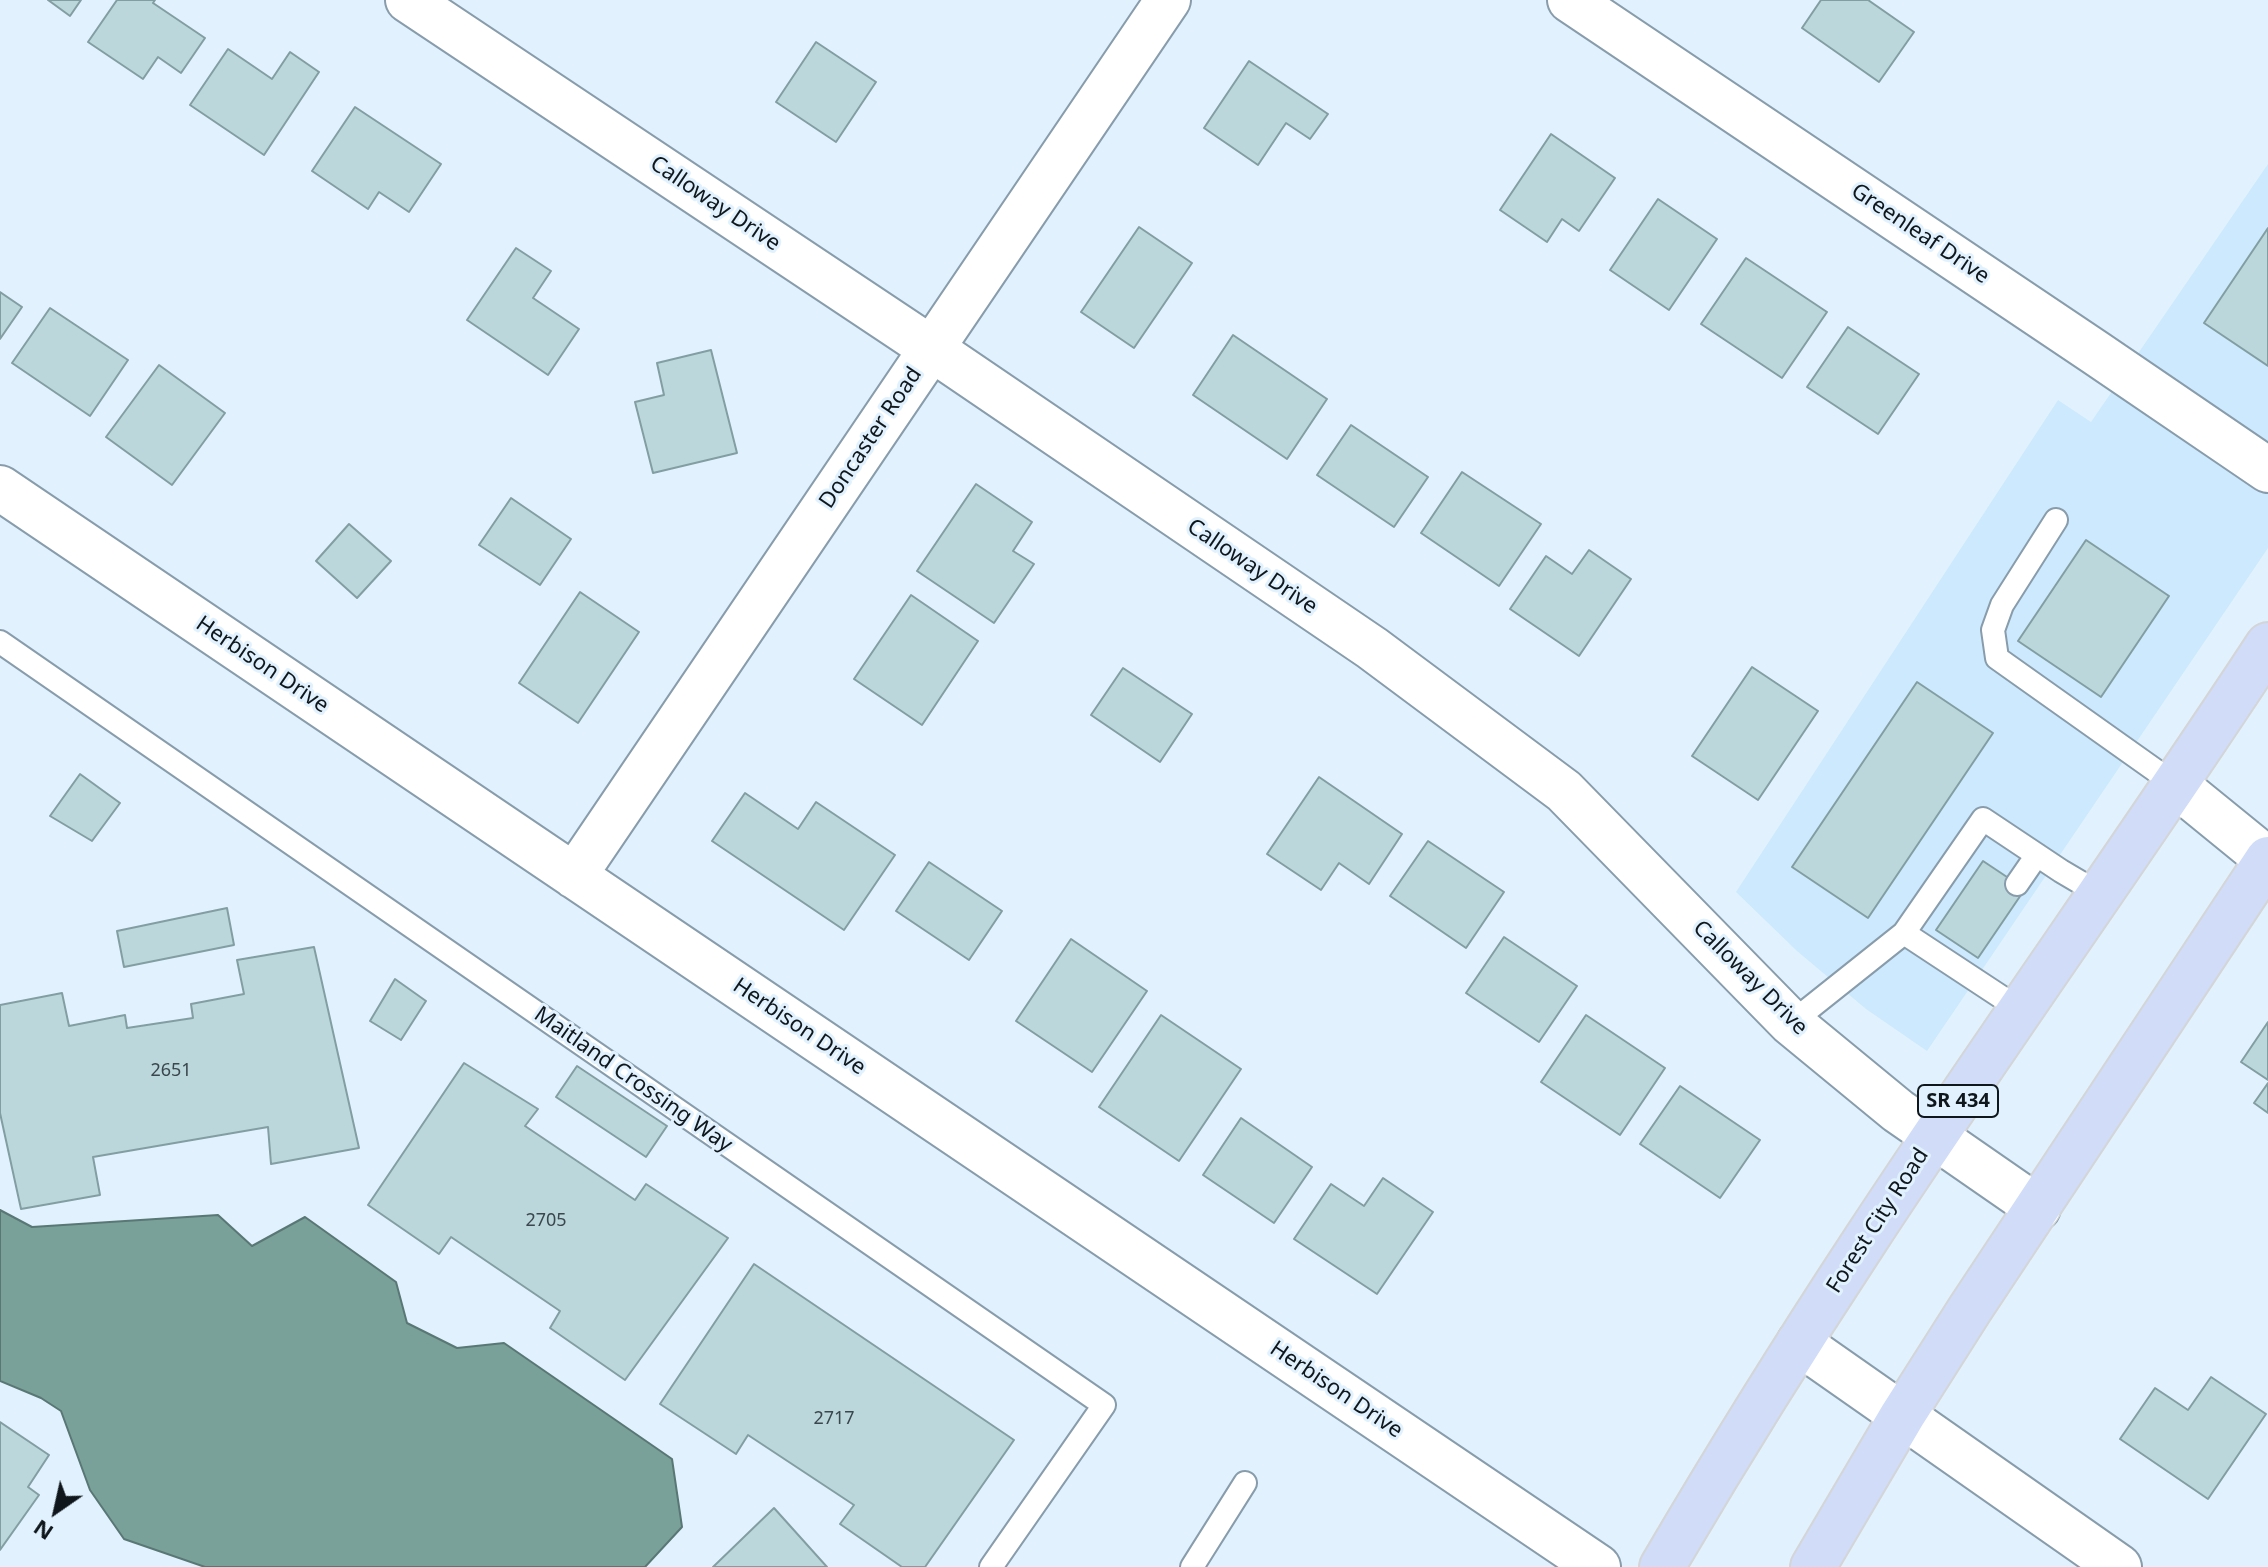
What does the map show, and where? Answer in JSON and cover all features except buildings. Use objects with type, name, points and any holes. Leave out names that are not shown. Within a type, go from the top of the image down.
[{"type":"main road","name":"Forest City Road","points":[[1662,1567],[1799,1343],[1934,1136],[2176,785],[2268,645]]},
{"type":"main road","points":[[1813,1567],[1902,1416],[1970,1309],[2268,860]]},
{"type":"street","name":"Calloway Drive","points":[[408,0],[932,349],[1372,648],[1564,791],[1791,1023],[1898,1111],[2038,1208]]},
{"type":"street","name":"Doncaster Road","points":[[574,876],[1168,0]]},
{"type":"street","name":"Greenleaf Drive","points":[[1570,0],[2264,461]]},
{"type":"street","name":"Herbison Drive","points":[[0,488],[1598,1567]]},
{"type":"street","points":[[2176,785],[2268,860]]},
{"type":"street","points":[[1799,1343],[2119,1567]]},
{"type":"lane","points":[[2056,520],[2002,605],[1993,630],[1997,658],[2176,785]]},
{"type":"lane","name":"Maitland Crossing Way","points":[[0,642],[1104,1405],[991,1567]]},
{"type":"lane","points":[[1791,1023],[1904,933],[1983,819],[2100,894]]},
{"type":"lane","points":[[2017,884],[2037,855]]},
{"type":"lane","points":[[1904,933],[1966,961],[2021,1010]]},
{"type":"lane","points":[[1192,1567],[1245,1483]]},
{"type":"shaded area","points":[[2268,164],[2268,548],[1927,1051],[1866,1009],[1797,951],[1736,892],[2058,400],[2091,422]]},
{"type":"shaded area","points":[[0,1210],[32,1227],[218,1215],[252,1246],[305,1217],[396,1282],[407,1323],[457,1348],[504,1343],[672,1459],[682,1527],[645,1567],[205,1567],[124,1539],[90,1490],[61,1411],[41,1398],[0,1381]]}]
